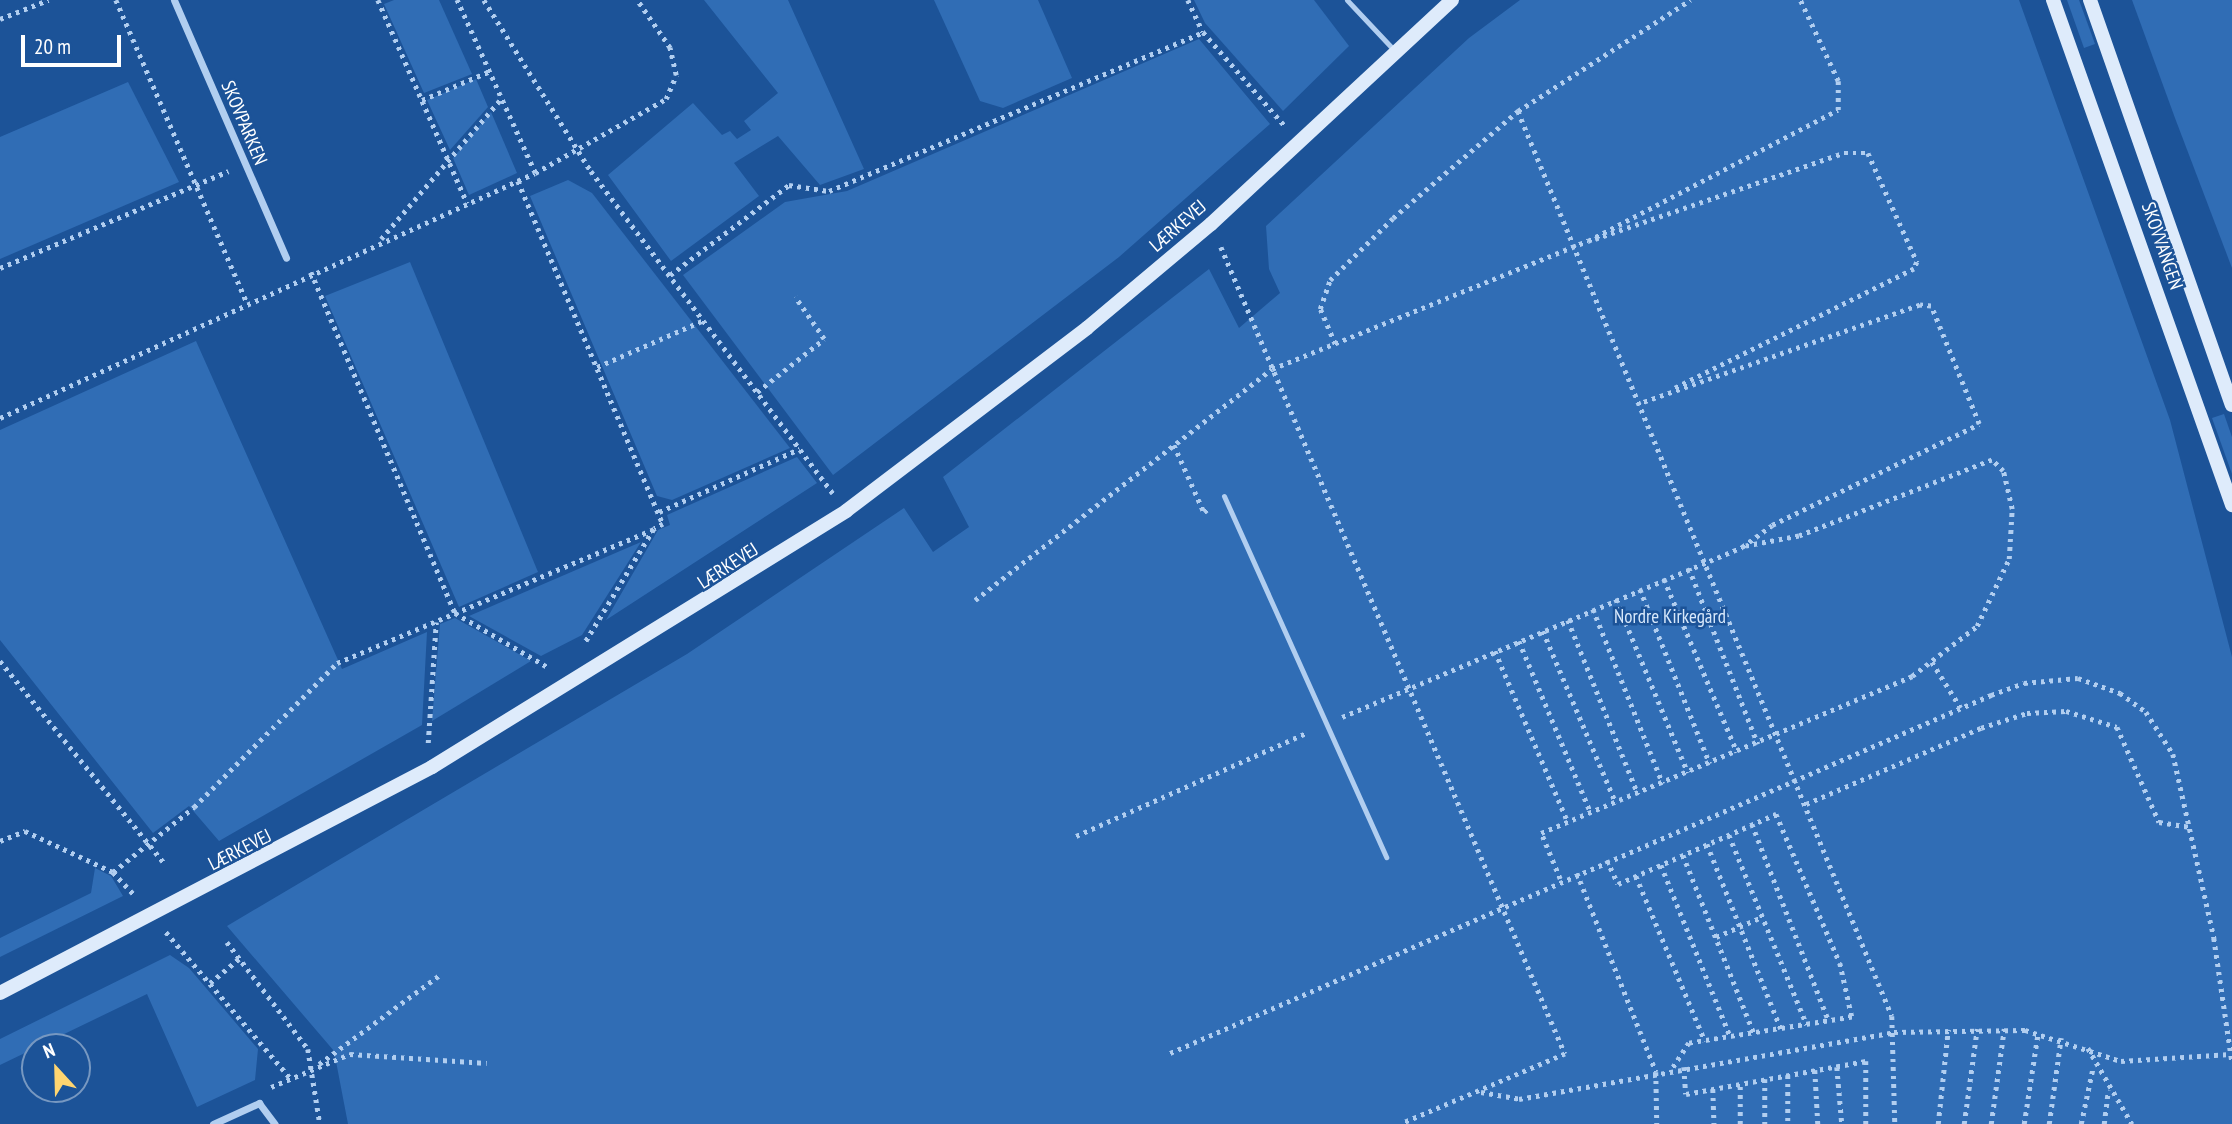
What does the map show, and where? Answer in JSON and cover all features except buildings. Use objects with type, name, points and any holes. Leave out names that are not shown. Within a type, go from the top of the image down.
[{"type":"street","name":"SKOVPARKEN","points":[[174,0],[286,258]]},
{"type":"street","name":"LÆRKEVEJ","points":[[0,993],[432,767],[598,669],[846,510],[1087,328],[1211,224],[1452,0]]},
{"type":"street","name":"SKOVVANGEN","points":[[2053,0],[2232,505]]},
{"type":"street","name":"SKOVVANGEN","points":[[2090,0],[2232,405]]},
{"type":"street","points":[[212,1124],[259,1104],[275,1124]]},
{"type":"lane","points":[[1347,0],[1396,52]]},
{"type":"lane","points":[[1224,496],[1386,857]]},
{"type":"path","points":[[0,19],[48,0]]},
{"type":"path","points":[[116,0],[247,302]]},
{"type":"path","points":[[457,0],[535,173]]},
{"type":"path","points":[[484,0],[576,149],[846,510]]},
{"type":"path","points":[[0,418],[311,272],[535,173],[666,99],[673,86],[670,48],[637,0]]},
{"type":"path","points":[[1188,0],[1203,32],[1298,142]]},
{"type":"path","points":[[1335,344],[1320,309],[1330,280],[1518,111],[1690,0]]},
{"type":"path","points":[[975,600],[1272,369],[1573,248],[1838,110],[1838,82],[1800,0]]},
{"type":"path","points":[[380,1],[467,203]]},
{"type":"path","points":[[670,275],[789,185],[829,191],[1203,32]]},
{"type":"path","points":[[422,100],[488,72]]},
{"type":"path","points":[[379,243],[500,100]]},
{"type":"path","points":[[1518,111],[1796,779],[1894,1032],[1895,1124]]},
{"type":"path","points":[[1588,241],[1649,226],[1844,153],[1868,153],[1917,262],[1914,269],[1639,404]]},
{"type":"path","points":[[0,268],[244,163]]},
{"type":"path","points":[[113,872],[150,844],[337,663],[663,524],[518,181]]},
{"type":"path","points":[[1211,224],[1565,1054],[1401,1124]]},
{"type":"path","points":[[311,272],[455,613],[573,682]]},
{"type":"path","points":[[757,392],[824,339],[795,298]]},
{"type":"path","points":[[1665,393],[1931,306],[1979,424],[1772,525],[1742,547]]},
{"type":"path","points":[[597,367],[704,320]]},
{"type":"path","points":[[1174,445],[1204,512],[1224,496]]},
{"type":"path","points":[[659,512],[799,449]]},
{"type":"path","points":[[1076,836],[1407,688],[1689,568],[1742,547],[1798,536],[1992,460],[1998,463],[2012,509],[2009,559],[1977,626],[1932,662],[1778,736],[1541,833],[1560,879]]},
{"type":"path","points":[[598,669],[585,642],[654,529]]},
{"type":"path","points":[[1689,568],[1758,744]]},
{"type":"path","points":[[1663,579],[1737,752]]},
{"type":"path","points":[[1640,589],[1710,764]]},
{"type":"path","points":[[1616,599],[1688,773]]},
{"type":"path","points":[[1594,609],[1663,784]]},
{"type":"path","points":[[1568,620],[1638,794]]},
{"type":"path","points":[[432,767],[426,729],[436,622]]},
{"type":"path","points":[[1543,631],[1616,803]]},
{"type":"path","points":[[1519,641],[1591,813]]},
{"type":"path","points":[[1495,651],[1568,822]]},
{"type":"path","points":[[0,661],[164,863]]},
{"type":"path","points":[[1932,662],[1961,708]]},
{"type":"path","points":[[1170,1053],[1560,879],[1961,708],[2057,678],[2120,693],[2162,732],[2192,827],[2232,1062]]},
{"type":"path","points":[[1806,804],[1981,728],[2028,713],[2066,711],[2117,727],[2159,822],[2192,827]]},
{"type":"path","points":[[1606,860],[1618,884],[1776,814],[1840,963],[1852,1017],[1689,1043],[1672,1069]]},
{"type":"path","points":[[1752,824],[1829,1022]]},
{"type":"path","points":[[1729,835],[1807,1025]]},
{"type":"path","points":[[1707,844],[1781,1029]]},
{"type":"path","points":[[1683,855],[1755,1033]]},
{"type":"path","points":[[1661,865],[1730,1037]]},
{"type":"path","points":[[1577,873],[1656,1072],[1657,1124]]},
{"type":"path","points":[[1636,876],[1705,1041]]},
{"type":"path","points":[[1716,937],[1762,917]]},
{"type":"path","points":[[227,942],[301,1035],[313,1069],[320,1124]]},
{"type":"path","points":[[209,983],[241,957]]},
{"type":"path","points":[[313,1069],[441,975]]},
{"type":"path","points":[[1480,1092],[1519,1099],[1672,1069],[1894,1032],[1977,1028],[2038,1032],[2121,1061],[2161,1063],[2231,1054]]},
{"type":"path","points":[[1964,1124],[1977,1028]]},
{"type":"path","points":[[1991,1124],[2004,1029]]},
{"type":"path","points":[[1938,1124],[1948,1030]]},
{"type":"path","points":[[2024,1124],[2038,1032]]},
{"type":"path","points":[[2049,1124],[2061,1038]]},
{"type":"path","points":[[2088,1048],[2094,1067],[2132,1124]]},
{"type":"path","points":[[259,1104],[264,1090],[350,1054],[487,1063]]},
{"type":"path","points":[[1684,1067],[1686,1094],[1866,1061],[1866,1124]]},
{"type":"path","points":[[1837,1067],[1842,1124]]},
{"type":"path","points":[[2081,1124],[2094,1067]]},
{"type":"path","points":[[1815,1070],[1818,1124]]},
{"type":"path","points":[[1788,1075],[1788,1124]]},
{"type":"path","points":[[1765,1079],[1765,1124]]},
{"type":"path","points":[[1740,1124],[1741,1084]]},
{"type":"path","points":[[1713,1089],[1713,1124]]},
{"type":"path","points":[[2104,1124],[2108,1089]]},
{"type":"green space","points":[[394,0],[439,0],[472,74],[424,93],[384,4]]},
{"type":"green space","points":[[704,0],[788,0],[864,169],[820,185],[778,136],[734,163],[759,196],[671,261],[608,175],[693,103],[722,135],[730,131],[737,139],[751,130],[744,121],[778,93]]},
{"type":"green space","points":[[934,0],[1038,0],[1072,78],[1003,108],[980,101]]},
{"type":"green space","points":[[1194,0],[1314,0],[1349,46],[1283,111],[1205,23]]},
{"type":"green space","name":"Nordre Kirkegård","points":[[1520,0],[2019,0],[2170,420],[2232,657],[2232,1124],[348,1124],[334,1051],[227,926],[687,654],[904,508],[933,552],[969,527],[943,477],[1209,269],[1239,328],[1280,293],[1269,269],[1266,226],[1469,38]]},
{"type":"green space","points":[[2067,0],[2079,0],[2095,44],[2084,48]]},
{"type":"green space","points":[[2132,0],[2232,0],[2232,268],[2175,118]]},
{"type":"green space","points":[[1199,39],[1270,124],[1119,257],[833,475],[683,275],[785,202],[847,191]]},
{"type":"green space","points":[[476,79],[488,107],[450,150],[427,100]]},
{"type":"green space","points":[[128,82],[179,182],[0,259],[0,137]]},
{"type":"green space","points":[[491,112],[517,173],[469,195],[453,158]]},
{"type":"green space","points":[[568,180],[592,193],[790,448],[672,500],[657,496],[530,196]]},
{"type":"green space","points":[[410,262],[538,572],[459,607],[325,296]]},
{"type":"green space","points":[[196,341],[342,669],[427,632],[422,725],[219,841],[189,806],[153,833],[0,640],[0,430]]},
{"type":"green space","points":[[2224,414],[2232,437],[2232,474],[2212,418]]},
{"type":"green space","points":[[797,457],[817,483],[606,620],[658,530],[670,525],[667,515]]},
{"type":"green space","points":[[641,542],[582,635],[541,656],[469,616]]},
{"type":"green space","points":[[455,618],[531,661],[432,721],[440,624]]},
{"type":"green space","points":[[95,868],[111,876],[123,896],[0,957],[0,938],[91,893]]},
{"type":"green space","points":[[170,955],[189,968],[258,1049],[255,1080],[197,1107],[147,994],[66,1033],[21,1033],[21,1055],[0,1065],[0,1039]]}]
